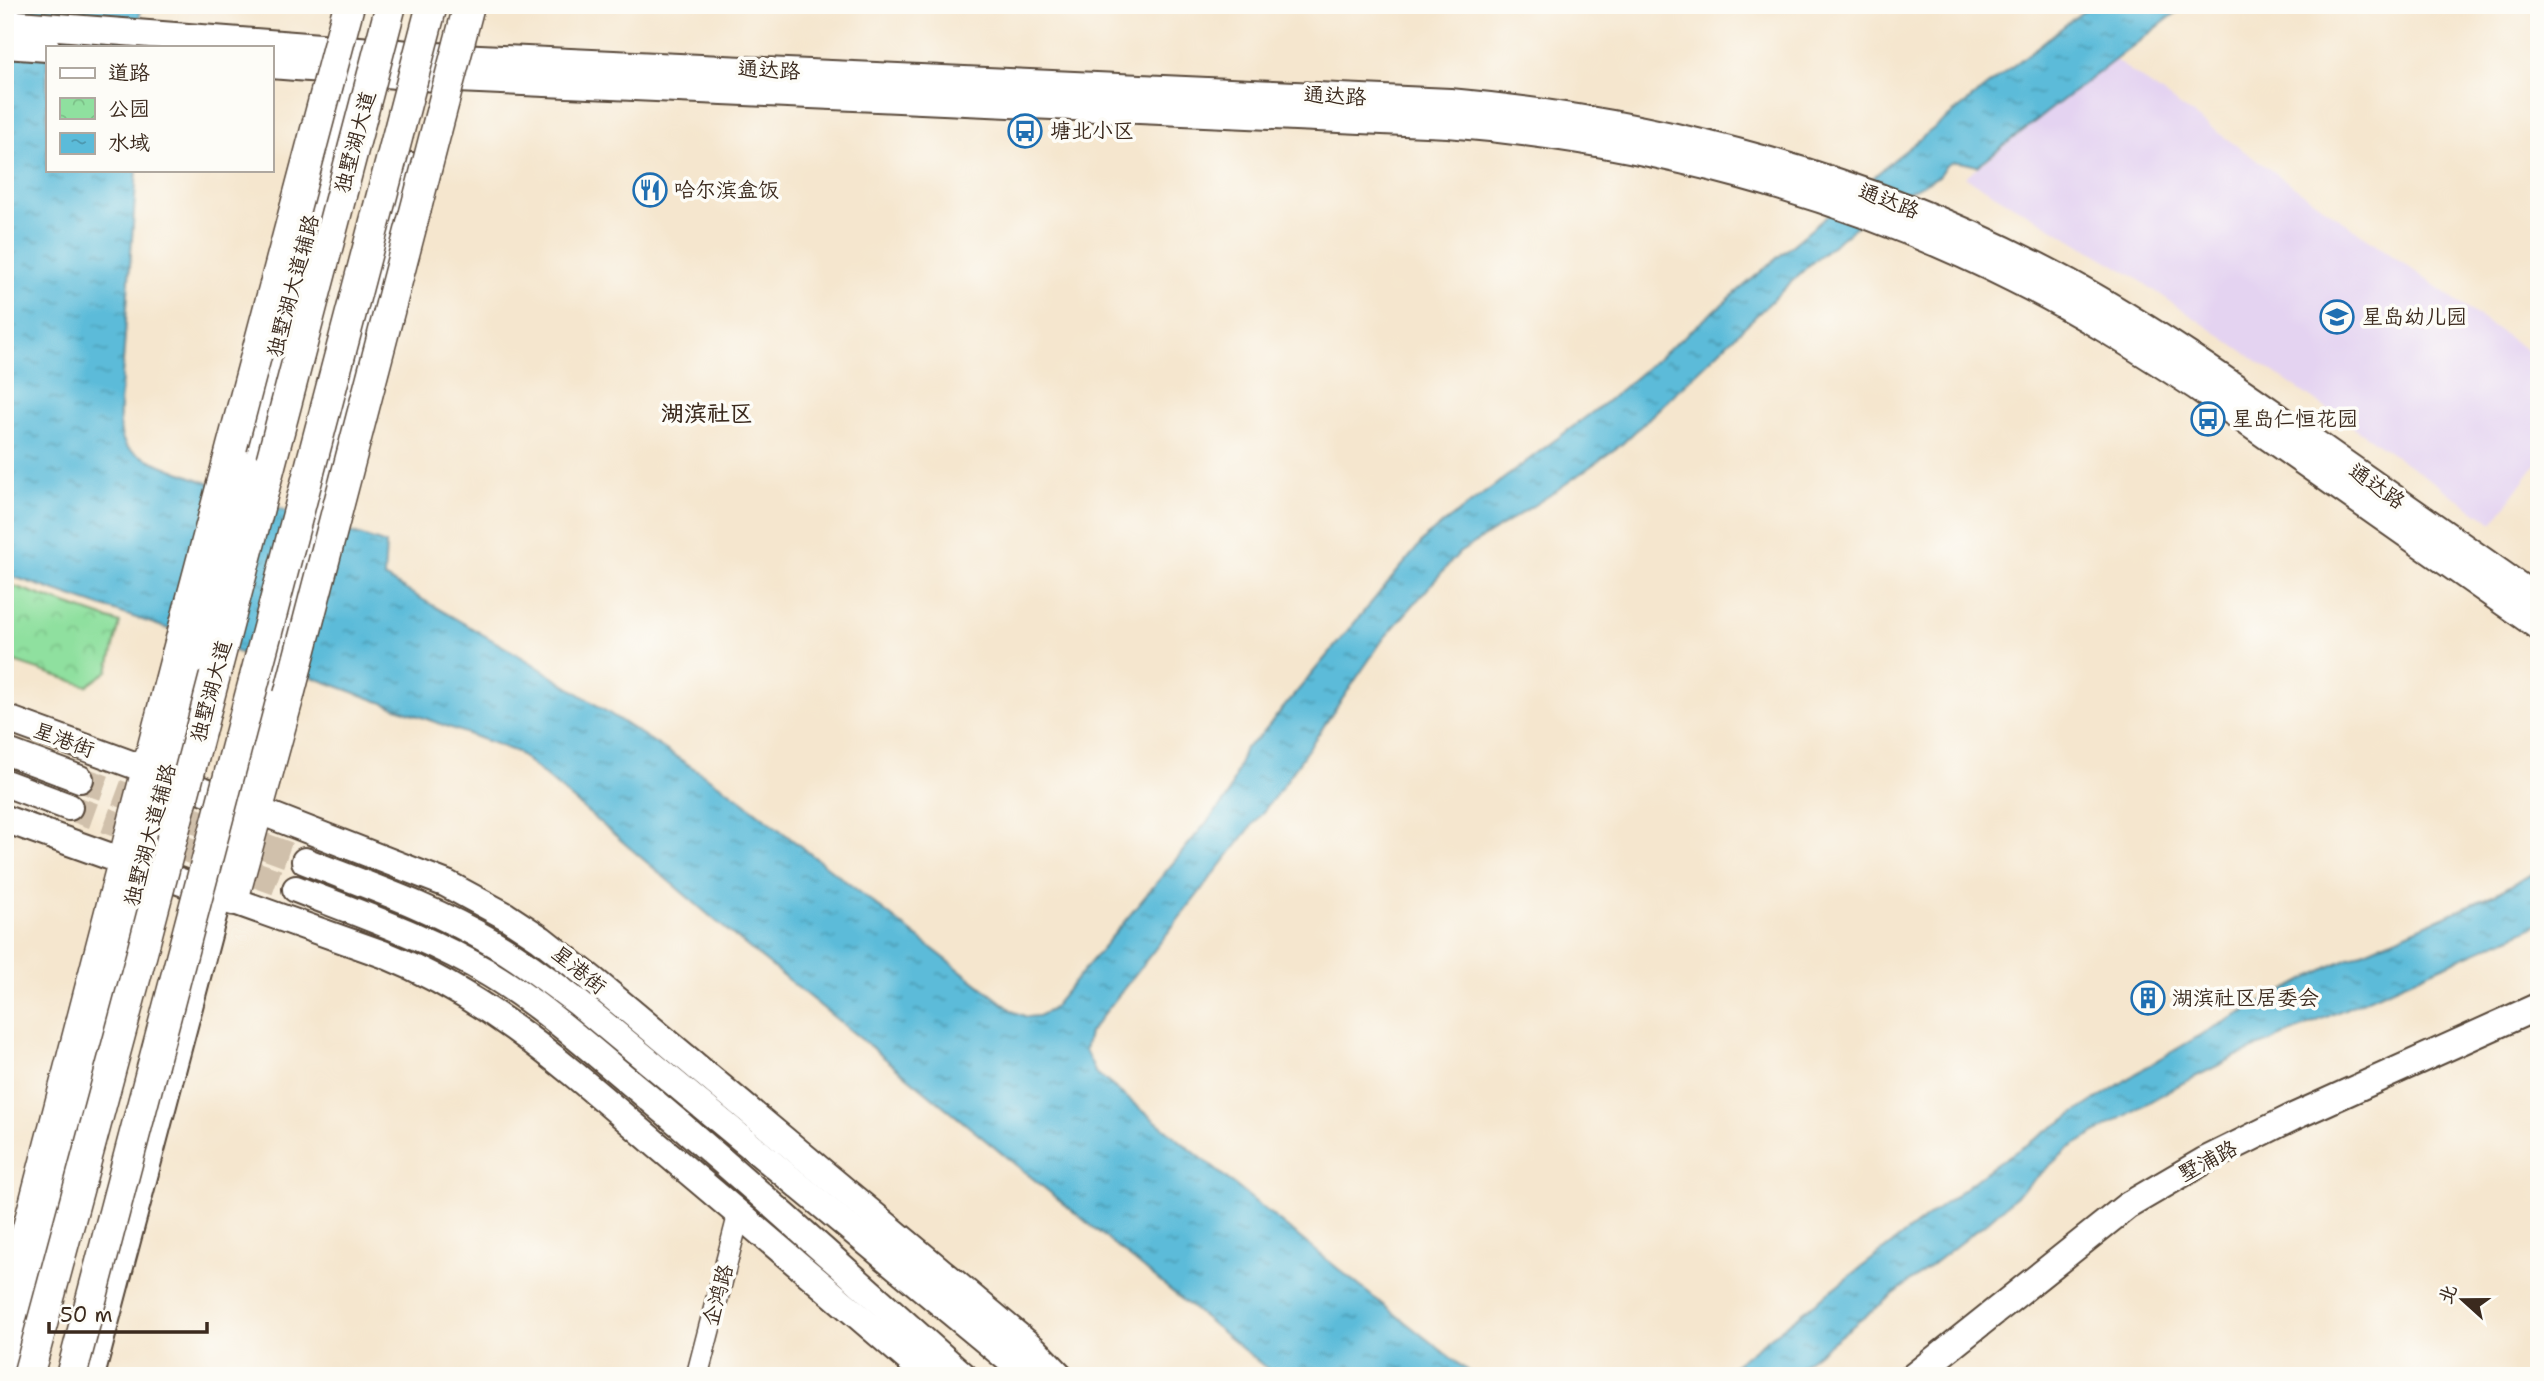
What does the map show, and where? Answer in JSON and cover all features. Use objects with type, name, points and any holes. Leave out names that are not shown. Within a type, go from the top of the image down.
[{"type":"highway","points":[[5,1317],[67,1079],[132,866],[157,773],[349,5]]},
{"type":"highway","name":"独墅湖大道","points":[[28,1376],[391,5]]},
{"type":"highway","name":"独墅湖大道","points":[[71,1376],[432,5]]},
{"type":"highway","points":[[226,898],[469,5]]},
{"type":"main road","name":"通达路","points":[[5,23],[163,34],[250,46]]},
{"type":"main road","points":[[5,45],[46,48]]},
{"type":"main road","name":"通达路","points":[[273,49],[352,60],[438,67],[1489,127],[1570,138],[1656,155],[1786,188],[1895,202],[2023,259],[2147,328],[2539,600]]},
{"type":"main road","name":"独墅湖大道辅路","points":[[185,658],[246,464],[352,60]]},
{"type":"main road","name":"通达路","points":[[273,65],[352,60]]},
{"type":"main road","points":[[282,687],[320,512],[438,67]]},
{"type":"main road","name":"通达路","points":[[1844,195],[1871,217],[2014,278],[2135,347],[2208,395],[2539,627]]},
{"type":"main road","name":"星港街","points":[[5,718],[447,884],[506,916],[541,939],[1035,1350],[1060,1376]]},
{"type":"main road","name":"星港街","points":[[5,751],[79,779]]},
{"type":"main road","points":[[5,783],[69,807]]},
{"type":"main road","points":[[5,819],[383,954],[461,990],[540,1045],[929,1376]]},
{"type":"main road","name":"星港街","points":[[305,861],[408,901],[492,942],[523,962],[577,1002],[1032,1376]]},
{"type":"main road","name":"独墅湖大道辅路","points":[[7,1376],[132,866]]},
{"type":"main road","points":[[296,889],[435,946],[474,965],[514,990],[561,1025],[673,1118],[964,1376]]},
{"type":"main road","points":[[91,1376],[226,898]]},
{"type":"main road","name":"墅浦路","points":[[1914,1376],[2127,1206],[2204,1161],[2293,1117],[2539,1006]]},
{"type":"street","name":"企鸿路","points":[[697,1376],[739,1214]]},
{"type":"shaded area","points":[[137,5],[262,5],[261,13],[140,9]]},
{"type":"shaded area","name":"星岛幼儿园","points":[[2115,60],[2539,359],[2539,460],[2493,523],[2132,275],[1965,177]]},
{"type":"green space","points":[[5,583],[120,623],[108,671],[87,686],[5,659]]},
{"type":"water","points":[[5,5],[137,5],[140,9],[140,46],[46,46],[46,172],[137,172],[120,404],[121,431],[126,446],[139,455],[204,482],[386,544],[384,577],[530,662],[732,793],[1014,1012],[1027,1017],[1038,1016],[1051,1010],[1227,798],[1245,748],[1259,737],[1427,536],[1606,402],[1896,158],[2091,5],[2186,5],[1977,166],[1950,163],[1939,176],[1866,218],[1809,265],[1622,444],[1550,495],[1459,553],[1384,638],[1280,790],[1089,1033],[1085,1050],[1095,1072],[1474,1376],[1276,1376],[717,922],[517,752],[312,677],[5,574]]},
{"type":"water","points":[[2539,870],[2539,924],[2235,1057],[2177,1086],[2068,1149],[1987,1222],[1788,1376],[1720,1376],[1992,1167],[2146,1067],[2211,1029],[2331,966],[2495,894]]},
{"type":"tunnel","points":[[80,779],[305,861]]},
{"type":"tunnel","points":[[69,807],[296,889]]},
{"type":"place","name":"塘北小区","points":[[1025,131]]},
{"type":"place","name":"哈尔滨盒饭","points":[[650,190]]},
{"type":"place","name":"星岛幼儿园","points":[[2337,317]]},
{"type":"place","name":"星岛仁恒花园","points":[[2208,419]]},
{"type":"place","name":"湖滨社区居委会","points":[[2148,998]]},
{"type":"district","name":"湖滨社区","points":[[707,413]]}]
